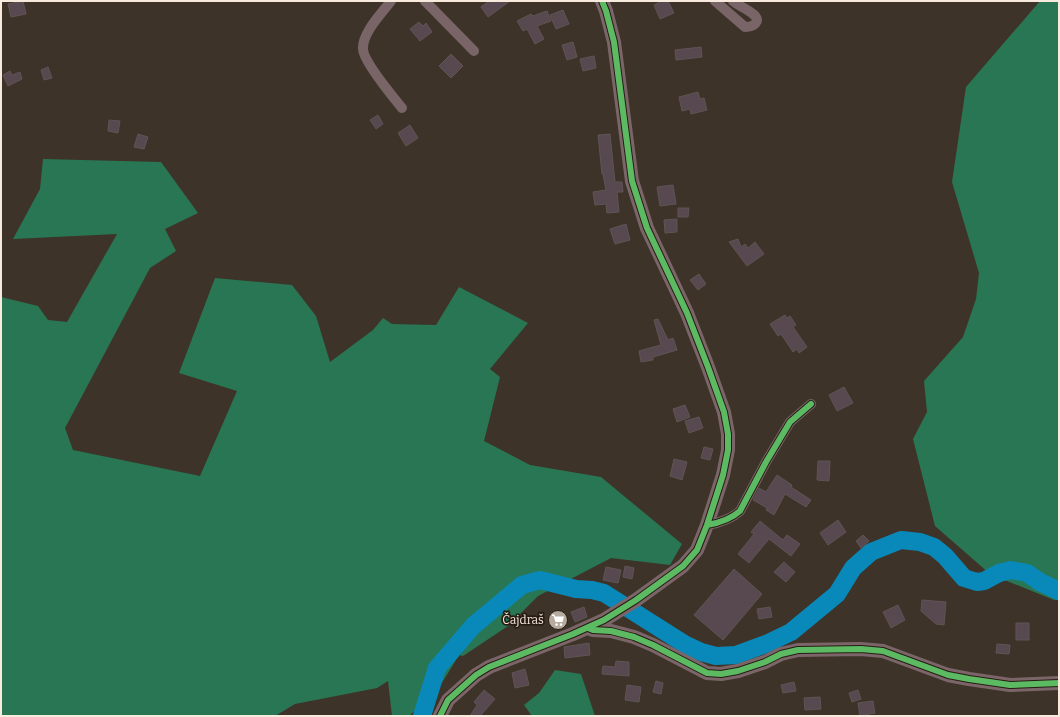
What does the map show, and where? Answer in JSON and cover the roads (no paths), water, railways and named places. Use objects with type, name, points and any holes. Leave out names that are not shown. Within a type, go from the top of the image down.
[{"type":"main road","points":[[440,716],[448,700],[476,675],[489,667],[588,628],[622,610],[683,566],[697,550],[707,525],[723,475],[728,450],[728,434],[724,412],[686,313],[654,246],[632,181],[614,42],[602,1]]},
{"type":"main road","points":[[588,628],[593,630],[611,631],[634,637],[653,645],[707,673],[722,674],[738,671],[765,662],[781,654],[798,650],[861,648],[883,651],[948,675],[969,679],[1010,685],[1059,683]]},
{"type":"street","points":[[391,1],[370,29],[364,42],[363,50],[368,62],[402,108]]},
{"type":"street","points":[[425,1],[474,51]]},
{"type":"street","points":[[714,1],[745,27],[752,27],[757,21],[754,14],[733,1]]},
{"type":"street","points":[[707,525],[729,519],[740,511],[766,462],[790,422],[811,404]]},
{"type":"waterway","points":[[422,716],[437,668],[473,626],[522,585],[540,580],[576,589],[592,590],[604,593],[686,645],[701,652],[716,656],[736,655],[766,644],[791,632],[837,594],[853,568],[871,552],[901,540],[920,542],[934,547],[945,556],[964,578],[977,582],[984,581],[999,573],[1011,570],[1027,573],[1040,582],[1059,591]]},
{"type":"place","name":"Čajdraš","points":[[558,620]]}]
